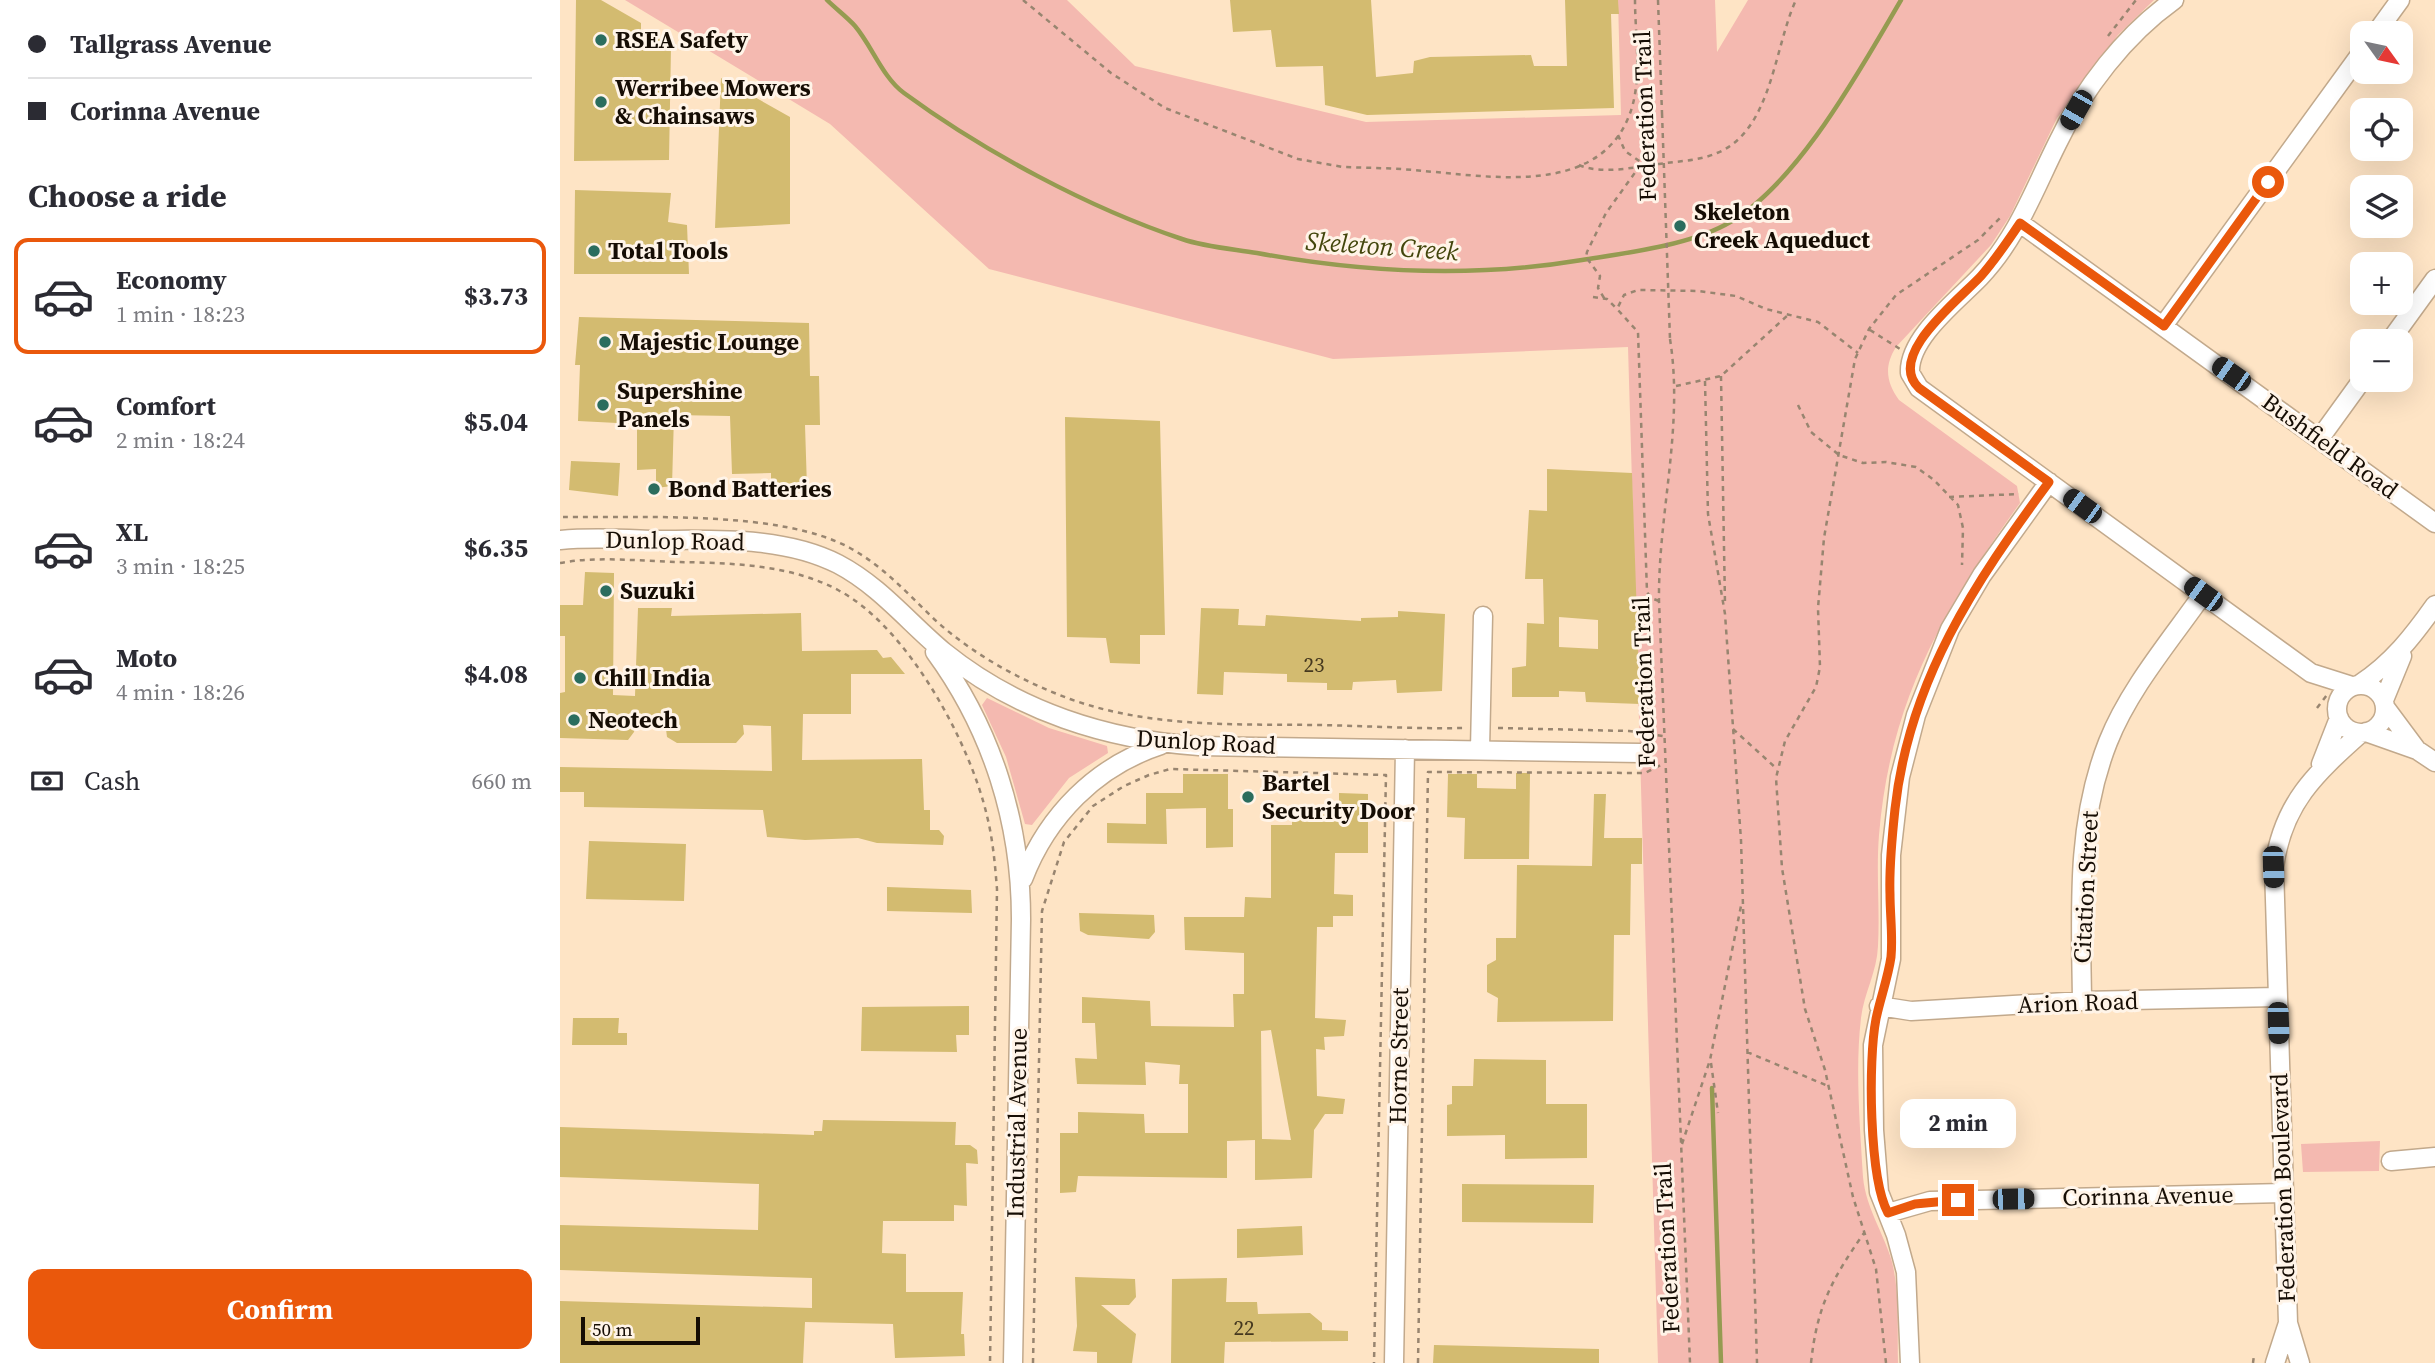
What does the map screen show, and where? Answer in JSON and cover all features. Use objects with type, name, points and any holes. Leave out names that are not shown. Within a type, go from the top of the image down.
[{"type":"street","points":[[2174,0],[2153,14],[2128,40],[2076,110],[2020,223],[1982,275],[1939,318],[1910,363],[1919,388],[2311,673],[2347,729],[2417,750],[2435,762]]},
{"type":"street","points":[[2385,21],[2400,0]]},
{"type":"street","points":[[2164,326],[2350,69]]},
{"type":"street","name":"Bushfield Road","points":[[2020,223],[2435,523]]},
{"type":"street","points":[[2399,329],[2435,279]]},
{"type":"street","points":[[2320,438],[2353,392]]},
{"type":"street","points":[[1909,1363],[1906,1272],[1879,1192],[1874,1130],[1873,1045],[1891,948],[1889,891],[1895,807],[1916,715],[1938,657],[1968,598],[2049,482]]},
{"type":"street","name":"Dunlop Road","points":[[565,538],[750,542],[801,552],[836,563],[865,580],[962,666],[1018,700],[1126,738],[1164,744],[1641,752]]},
{"type":"street","name":"Citation Street","points":[[2082,1001],[2084,832],[2108,741],[2127,705],[2203,594]]},
{"type":"street","points":[[2338,715],[2340,697],[2378,672],[2408,643],[2435,605]]},
{"type":"street","points":[[1480,749],[1483,616]]},
{"type":"street","name":"Industrial Avenue","points":[[916,627],[953,677],[990,752],[1018,850],[1021,884],[1013,1363]]},
{"type":"street","points":[[2363,733],[2380,723],[2408,643]]},
{"type":"street","points":[[2311,673],[2375,688],[2417,750]]},
{"type":"street","name":"Federation Boulevard","points":[[2300,1363],[2288,1323],[2273,867],[2277,846],[2291,809],[2318,770],[2338,715]]},
{"type":"street","name":"Federation Boulevard","points":[[2318,770],[2363,733]]},
{"type":"street","name":"Industrial Avenue","points":[[1021,884],[1031,858],[1062,810],[1106,771],[1134,753],[1164,744]]},
{"type":"street","name":"Horne Street","points":[[1394,1363],[1405,749]]},
{"type":"street","name":"Arion Road","points":[[1879,1006],[1911,1011],[2082,1001],[2277,997]]},
{"type":"street","points":[[2391,1161],[2435,1157]]},
{"type":"street","name":"Corinna Avenue","points":[[1888,1213],[1930,1201],[2284,1193]]},
{"type":"street","name":"Federation Boulevard","points":[[2275,1363],[2288,1323]]},
{"type":"path","points":[[1023,0],[1111,73],[1148,99],[1183,116],[1298,159],[1343,167],[1507,179],[1546,175],[1579,164],[1605,170],[1719,153],[1744,133],[1761,106],[1769,86],[1782,32],[1796,0]]},
{"type":"path","name":"Federation Trail","points":[[1579,164],[1602,150],[1618,135],[1628,119],[1634,91],[1635,0]]},
{"type":"path","name":"Federation Trail","points":[[1658,0],[1670,339],[1675,386],[1671,459],[1660,556],[1659,601],[1663,764],[1690,1363]]},
{"type":"path","points":[[2106,38],[2136,0]]},
{"type":"path","points":[[1618,135],[1625,151],[1646,166]]},
{"type":"path","points":[[1639,167],[1611,205],[1586,257],[1600,276],[1598,288],[1604,298],[1638,332],[1647,592],[1651,598],[1659,601]]},
{"type":"path","points":[[1886,1363],[1876,1269],[1864,1233],[1829,1087],[1805,1009],[1782,868],[1776,806],[1778,770],[1785,741],[1816,687],[1820,667],[1818,608],[1823,550],[1858,353],[1869,329],[1896,295],[1978,240],[2006,211]]},
{"type":"path","points":[[1617,309],[1624,295],[1638,290],[1698,291],[1736,296],[1788,315],[1818,322],[1858,353]]},
{"type":"path","points":[[1592,297],[1604,298]]},
{"type":"path","points":[[1675,386],[1721,376],[1788,315]]},
{"type":"path","points":[[1869,329],[1910,363]]},
{"type":"path","points":[[1721,376],[1725,614],[1742,900],[1757,1363]]},
{"type":"path","points":[[1705,381],[1708,514],[1725,614]]},
{"type":"path","points":[[1798,405],[1811,432],[1839,455],[1863,463],[1886,462],[1916,467],[1934,480],[1958,505],[1963,528],[1962,565]]},
{"type":"path","points":[[1949,497],[2030,494]]},
{"type":"path","points":[[563,517],[757,522],[828,538],[848,547],[894,578],[936,620],[982,656],[1038,686],[1103,709],[1146,719],[1205,724],[1629,731],[1663,737]]},
{"type":"path","points":[[560,563],[627,561],[739,564],[812,579],[840,591],[890,633],[912,661],[949,718],[966,752],[987,815],[997,890],[990,1363]]},
{"type":"path","points":[[1733,729],[1778,770]]},
{"type":"path","points":[[1418,1363],[1428,772],[1645,773],[1663,764]]},
{"type":"path","points":[[1033,1363],[1042,911],[1064,842],[1093,806],[1124,786],[1170,769],[1385,775],[1374,1363]]},
{"type":"path","points":[[1680,1147],[1710,1060],[1742,900]]},
{"type":"path","points":[[1747,1052],[1829,1087]]},
{"type":"path","points":[[1710,1060],[1718,1113]]},
{"type":"path","points":[[1811,1363],[1825,1295],[1834,1275],[1864,1233]]},
{"type":"path","points":[[2253,1363],[2254,1355]]},
{"type":"shaded area","points":[[625,0],[1067,0],[1135,66],[1366,122],[1621,115],[1618,0],[1715,0],[1717,52],[1748,0],[2154,0],[2118,35],[2057,118],[2010,216],[1991,245],[1896,347],[1888,367],[1891,387],[1899,400],[2017,486],[2020,503],[1967,581],[1925,659],[1908,699],[1885,787],[1878,849],[1878,946],[1861,1018],[1858,1057],[1863,1177],[1871,1210],[1889,1251],[1895,1274],[1898,1363],[1658,1363],[1628,347],[1333,359],[989,269],[830,124]]},
{"type":"shaded area","points":[[987,698],[1049,728],[1107,746],[1108,753],[1069,778],[1032,825],[1025,824],[1006,757],[982,705]]},
{"type":"shaded area","points":[[2380,1141],[2379,1171],[2303,1172],[2301,1144]]},
{"type":"building","points":[[576,0],[601,0],[641,23],[641,34],[653,35],[671,47],[669,160],[574,161]]},
{"type":"building","points":[[1230,0],[1371,0],[1376,77],[1413,73],[1414,61],[1430,57],[1531,55],[1534,66],[1567,66],[1565,0],[1618,0],[1619,14],[1611,14],[1614,108],[1367,115],[1325,105],[1323,66],[1276,67],[1271,30],[1233,32]]},
{"type":"building","points":[[721,78],[790,117],[790,224],[715,228]]},
{"type":"building","points":[[575,190],[671,193],[668,222],[687,225],[689,274],[574,274]]},
{"type":"building","points":[[579,317],[809,323],[810,376],[819,376],[820,425],[805,425],[807,488],[771,489],[771,473],[732,474],[730,416],[674,415],[672,486],[656,488],[656,469],[637,470],[637,424],[578,421],[580,365],[575,365]]},
{"type":"building","points":[[1065,417],[1160,421],[1165,635],[1140,635],[1140,664],[1110,663],[1106,638],[1067,637]]},
{"type":"building","points":[[571,461],[620,463],[618,496],[569,490]]},
{"type":"building","points":[[1547,469],[1632,473],[1640,704],[1586,702],[1585,692],[1559,691],[1559,697],[1512,697],[1512,668],[1526,666],[1527,623],[1544,624],[1543,579],[1525,579],[1529,510],[1547,511]],"holes":[[[1559,617],[1598,620],[1598,649],[1559,647]]]},
{"type":"building","points":[[585,572],[614,573],[613,695],[635,696],[638,608],[672,608],[671,616],[801,613],[802,651],[877,650],[883,658],[891,657],[905,674],[851,674],[851,714],[803,714],[802,760],[922,759],[924,810],[930,810],[930,830],[939,830],[944,836],[943,845],[877,843],[858,838],[805,840],[767,837],[763,810],[584,807],[584,792],[560,792],[560,767],[772,771],[771,726],[743,725],[744,734],[736,743],[677,743],[667,737],[665,721],[636,722],[634,732],[628,740],[560,738],[560,693],[565,692],[565,636],[560,636],[560,605],[583,605]]},
{"type":"building","points":[[1201,608],[1239,609],[1238,625],[1265,626],[1266,615],[1361,621],[1361,618],[1398,617],[1398,611],[1445,614],[1442,691],[1397,693],[1396,680],[1353,682],[1352,690],[1327,690],[1327,683],[1287,682],[1287,674],[1224,672],[1223,695],[1197,694]]},
{"type":"building","points":[[1516,773],[1530,773],[1529,859],[1464,859],[1465,818],[1447,817],[1448,774],[1477,774],[1477,788],[1516,789]]},
{"type":"building","points":[[1183,774],[1228,774],[1228,809],[1233,809],[1233,847],[1206,848],[1206,808],[1166,809],[1167,844],[1107,843],[1107,823],[1146,824],[1146,793],[1183,793]]},
{"type":"building","points":[[1339,793],[1368,794],[1368,853],[1335,853],[1334,894],[1353,895],[1353,916],[1333,916],[1333,927],[1317,927],[1315,1018],[1346,1020],[1344,1036],[1324,1037],[1325,1050],[1316,1049],[1317,1096],[1345,1099],[1343,1114],[1325,1114],[1314,1130],[1312,1178],[1255,1180],[1255,1140],[1227,1141],[1227,1178],[1078,1176],[1076,1192],[1060,1193],[1060,1133],[1078,1133],[1078,1112],[1144,1114],[1145,1133],[1188,1133],[1188,1084],[1179,1084],[1180,1065],[1145,1062],[1146,1085],[1077,1084],[1075,1058],[1097,1059],[1095,1023],[1082,1023],[1082,997],[1150,1001],[1151,1026],[1234,1027],[1233,994],[1244,994],[1244,953],[1185,950],[1184,917],[1244,917],[1245,897],[1271,898],[1271,825],[1292,825],[1292,814],[1339,815]],"holes":[[[1271,1030],[1291,1140],[1262,1139],[1261,1031]]]},
{"type":"building","points":[[1594,794],[1606,794],[1604,838],[1642,838],[1642,864],[1631,864],[1630,935],[1614,935],[1613,1021],[1497,1022],[1498,998],[1487,992],[1487,965],[1496,960],[1496,938],[1516,938],[1517,865],[1592,866]]},
{"type":"building","points":[[589,841],[686,844],[684,901],[586,899]]},
{"type":"building","points":[[887,887],[971,890],[972,913],[887,911]]},
{"type":"building","points":[[1079,913],[1154,915],[1155,932],[1149,939],[1088,935],[1080,931]]},
{"type":"building","points":[[969,1006],[969,1035],[956,1035],[957,1052],[861,1051],[862,1007]]},
{"type":"building","points":[[573,1018],[619,1018],[618,1033],[627,1033],[627,1045],[572,1045]]},
{"type":"building","points":[[1474,1059],[1546,1060],[1546,1104],[1587,1104],[1587,1158],[1505,1159],[1505,1135],[1447,1136],[1447,1105],[1452,1104],[1452,1086],[1473,1086]]},
{"type":"building","points":[[823,1120],[956,1122],[955,1145],[970,1145],[977,1150],[978,1164],[966,1163],[967,1206],[954,1205],[954,1221],[883,1221],[882,1253],[906,1254],[906,1292],[963,1292],[961,1334],[964,1334],[965,1356],[895,1358],[893,1324],[805,1322],[803,1363],[560,1363],[560,1301],[812,1308],[812,1278],[560,1270],[560,1225],[758,1230],[759,1184],[560,1177],[560,1127],[814,1135],[814,1131],[822,1131]]},
{"type":"building","points":[[1462,1184],[1594,1185],[1593,1223],[1462,1222]]},
{"type":"building","points":[[1302,1226],[1303,1255],[1237,1258],[1237,1229]]},
{"type":"building","points":[[1075,1277],[1135,1279],[1136,1297],[1129,1305],[1101,1305],[1136,1334],[1132,1363],[1097,1363],[1097,1352],[1073,1351],[1077,1326]]},
{"type":"building","points":[[1227,1278],[1226,1302],[1257,1302],[1258,1314],[1310,1313],[1322,1323],[1322,1330],[1348,1331],[1348,1341],[1225,1342],[1224,1363],[1171,1363],[1172,1279]]},
{"type":"building","points":[[1434,1345],[1599,1349],[1599,1363],[1433,1363]]},
{"type":"waterway","name":"Skeleton Creek","points":[[827,0],[855,26],[890,79],[904,93],[1002,157],[1110,211],[1182,239],[1210,246],[1338,265],[1420,271],[1541,266],[1674,243],[1725,225],[1777,184],[1801,155],[1825,124],[1867,59],[1901,0]]},
{"type":"waterway","points":[[1712,1088],[1721,1363]]},
{"type":"place","name":"RSEA Safety","points":[[601,40]]},
{"type":"place","name":"Werribee Mowers & Chainsaws","points":[[601,102]]},
{"type":"place","name":"Skeleton Creek Aqueduct","points":[[1680,226]]},
{"type":"place","name":"Total Tools","points":[[594,251]]},
{"type":"place","name":"Majestic Lounge","points":[[605,342]]},
{"type":"place","name":"Supershine Panels","points":[[603,405]]},
{"type":"place","name":"Bond Batteries","points":[[654,489]]},
{"type":"place","name":"Suzuki","points":[[606,591]]},
{"type":"place","name":"Chill India","points":[[580,678]]},
{"type":"place","name":"Neotech","points":[[574,720]]},
{"type":"place","name":"Bartel Security Door","points":[[1248,797]]},
{"type":"route","points":[[1958,1200],[1930,1201],[1888,1213],[1882,1203],[1876,1177],[1873,1045],[1875,1021],[1891,959],[1889,891],[1895,807],[1916,715],[1950,629],[1982,575],[2049,482],[1919,388],[1912,379],[1909,364],[1915,349],[1939,318],[1982,275],[2020,223],[2164,326],[2268,182]]}]
